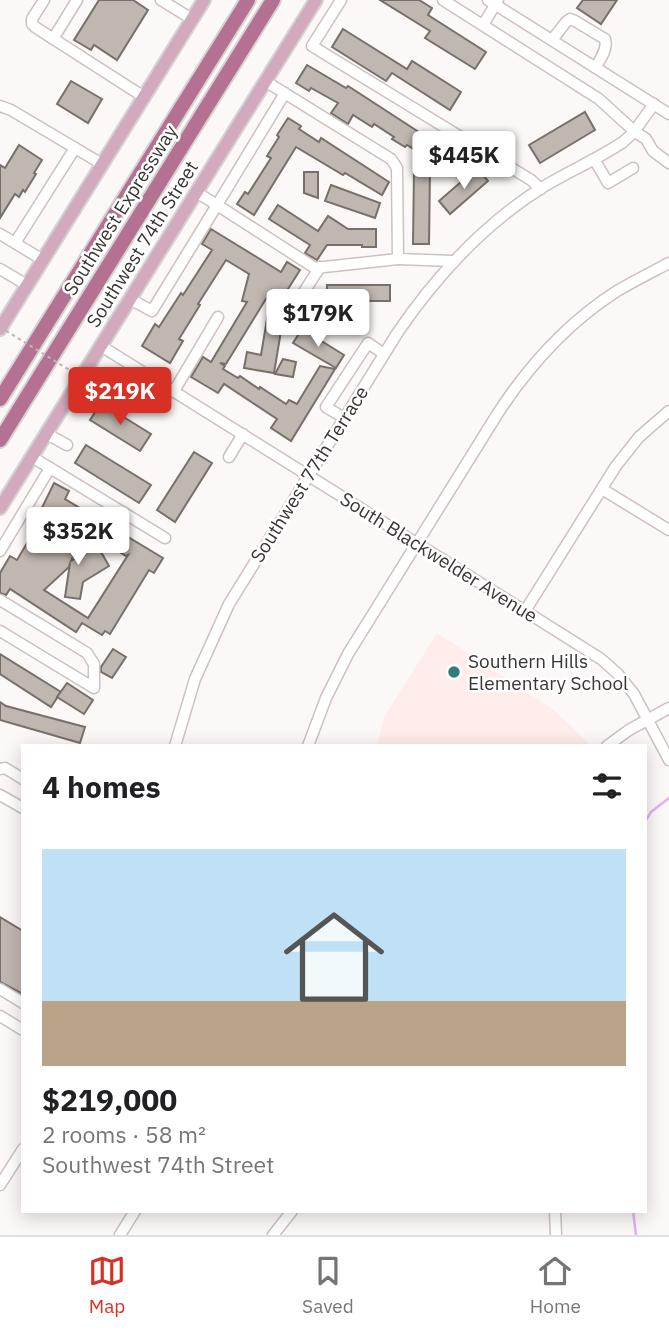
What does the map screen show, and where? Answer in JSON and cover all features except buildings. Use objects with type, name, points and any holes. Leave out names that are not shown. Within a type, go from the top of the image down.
[{"type":"highway","name":"Southwest Expressway","points":[[0,399],[248,0]]},
{"type":"highway","name":"Southwest Expressway","points":[[0,440],[273,0]]},
{"type":"main road","points":[[0,328],[204,0]]},
{"type":"main road","name":"Southwest 74th Street","points":[[0,508],[316,0]]},
{"type":"street","points":[[44,0],[32,19],[32,24],[144,97]]},
{"type":"street","points":[[53,39],[77,0]]},
{"type":"street","points":[[161,0],[192,19]]},
{"type":"street","points":[[341,0],[312,46],[531,180],[541,189]]},
{"type":"street","points":[[443,0],[599,99],[646,139],[653,151],[669,163]]},
{"type":"street","points":[[483,26],[494,2],[669,114]]},
{"type":"street","points":[[552,40],[570,19],[605,39],[605,50],[596,67]]},
{"type":"street","points":[[265,81],[391,159],[397,168],[398,259]]},
{"type":"street","points":[[130,299],[152,311],[285,93]]},
{"type":"street","name":"Southwest 77th Terrace","points":[[176,744],[195,679],[223,616],[308,475],[420,300],[453,261],[504,214],[541,189],[623,142],[654,104]]},
{"type":"street","points":[[0,106],[102,164]]},
{"type":"street","points":[[15,243],[75,148]]},
{"type":"street","points":[[594,159],[608,183],[633,168]]},
{"type":"street","points":[[196,192],[315,268],[398,259],[453,261]]},
{"type":"street","points":[[0,234],[43,260]]},
{"type":"street","points":[[309,744],[337,676],[511,392],[541,354],[579,318],[618,291],[669,263]]},
{"type":"street","points":[[290,312],[320,267]]},
{"type":"street","points":[[0,269],[27,285]]},
{"type":"street","points":[[174,391],[218,317]]},
{"type":"street","points":[[344,418],[327,407],[368,343],[384,354]]},
{"type":"street","name":"South Blackwelder Avenue","points":[[101,346],[608,665],[634,694],[669,760]]},
{"type":"street","points":[[526,611],[626,451],[669,411]]},
{"type":"street","points":[[47,434],[67,445]]},
{"type":"street","points":[[229,457],[243,434]]},
{"type":"street","points":[[32,457],[165,538]]},
{"type":"street","points":[[0,551],[50,468]]},
{"type":"street","points":[[602,489],[669,530]]},
{"type":"street","points":[[0,600],[87,653],[94,664],[94,688],[0,631]]},
{"type":"street","points":[[610,744],[669,708]]},
{"type":"street","points":[[0,769],[5,768],[21,778]]},
{"type":"street","points":[[0,795],[21,807]]},
{"type":"street","points":[[0,989],[21,1002]]},
{"type":"street","points":[[1,1019],[21,1028]]},
{"type":"street","points":[[0,1185],[21,1152]]},
{"type":"street","points":[[120,1235],[134,1213]]},
{"type":"street","points":[[273,1235],[290,1213]]},
{"type":"street","points":[[555,1213],[556,1235]]},
{"type":"path","points":[[0,328],[92,384],[97,376],[100,379],[89,399],[84,395],[87,390],[98,374],[108,381]]},
{"type":"shaded area","name":"Southern Hills Elementary School","points":[[437,633],[554,710],[589,744],[377,744],[384,717]]},
{"type":"waterway","points":[[647,818],[669,798]]},
{"type":"waterway","points":[[633,1213],[636,1235]]},
{"type":"place","name":"Southern Hills Elementary School","points":[[454,672]]}]
